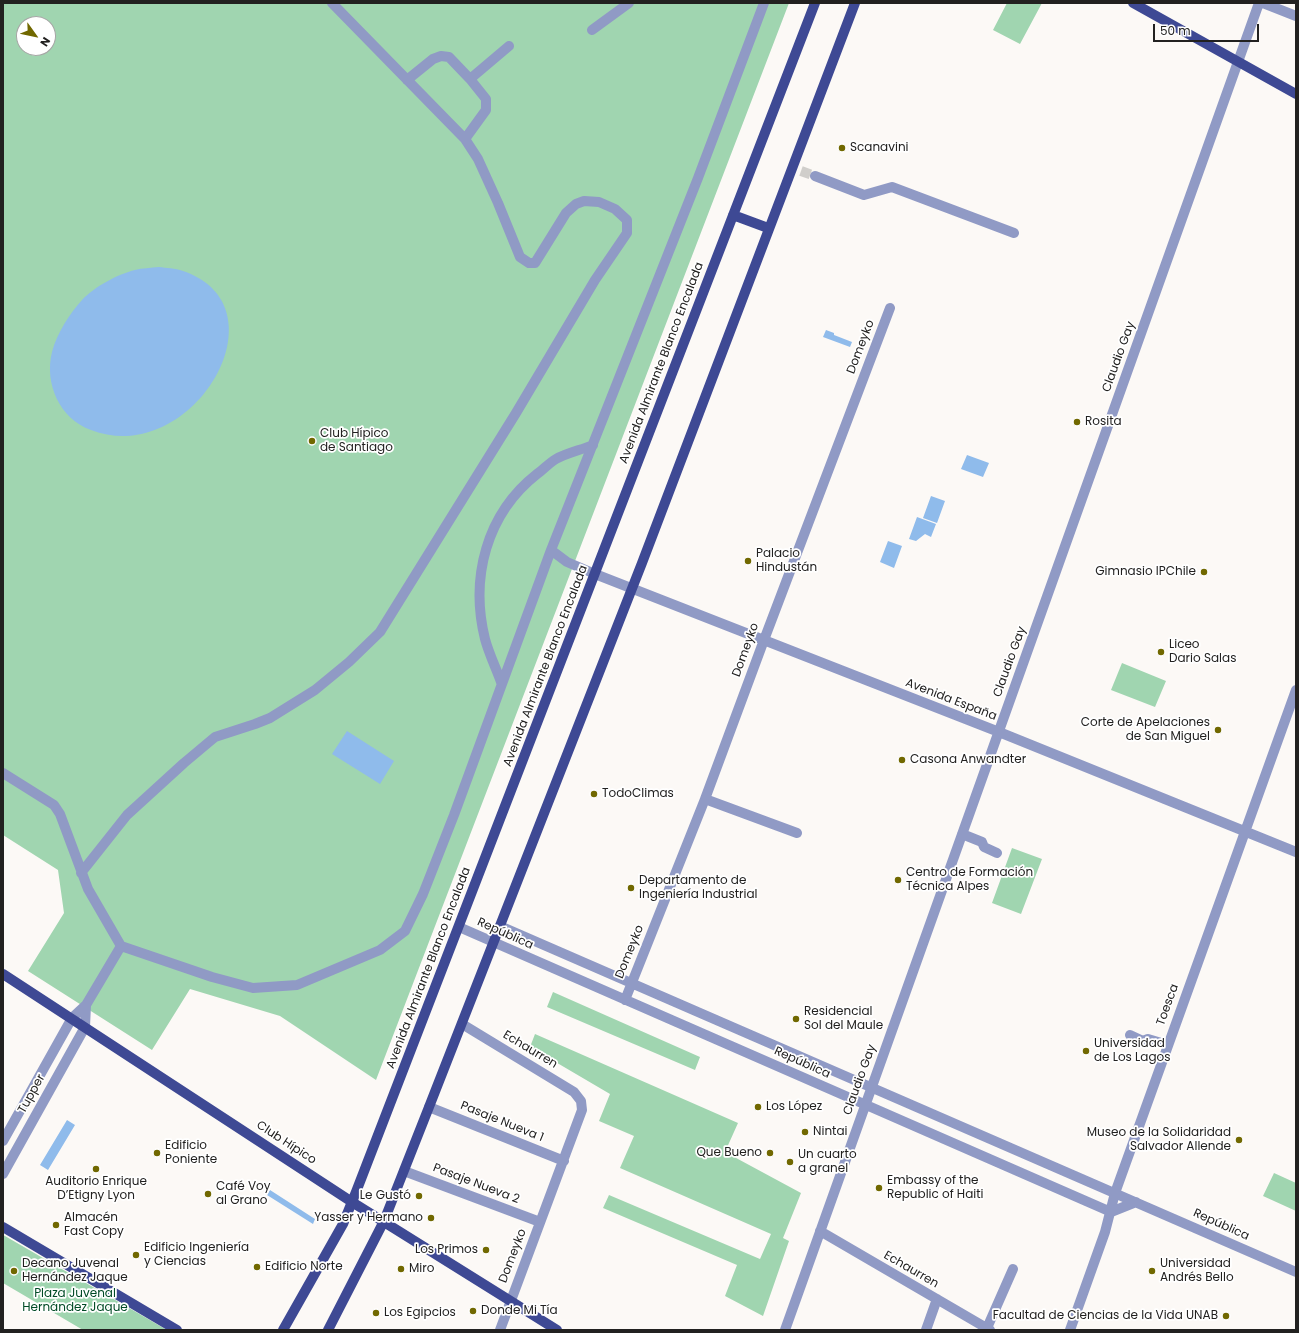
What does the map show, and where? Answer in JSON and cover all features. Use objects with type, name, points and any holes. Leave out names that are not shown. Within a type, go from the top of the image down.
[{"type":"main road","name":"Avenida Almirante Blanco Encalada","points":[[283,1330],[342,1224],[352,1202],[815,3]]},
{"type":"main road","points":[[328,1330],[384,1221],[430,1107],[632,589],[768,228],[796,169],[855,3]]},
{"type":"main road","points":[[1133,3],[1296,94]]},
{"type":"main road","points":[[733,215],[768,228]]},
{"type":"main road","name":"Club Hípico","points":[[3,974],[352,1202],[558,1330]]},
{"type":"main road","points":[[3,1227],[178,1330]]},
{"type":"street","points":[[81,873],[127,815],[215,737],[270,718],[315,690],[349,662],[380,632],[512,420],[595,280],[627,233],[626,220],[619,212],[599,202],[584,201],[576,204],[566,212],[541,256],[534,263],[529,263],[520,258],[498,203],[478,159],[465,139],[332,3]]},
{"type":"street","points":[[592,30],[629,3]]},
{"type":"street","points":[[3,773],[54,806],[60,814],[88,889],[121,946],[212,977],[253,988],[297,986],[380,950],[405,931],[423,894],[454,815],[501,682],[551,550],[698,178],[764,3]]},
{"type":"street","name":"Claudio Gay","points":[[785,1330],[1259,3]]},
{"type":"street","points":[[1264,3],[1296,16]]},
{"type":"street","points":[[470,79],[509,46]]},
{"type":"street","points":[[407,80],[433,59],[441,56],[449,57],[470,79],[486,100],[486,110],[465,139]]},
{"type":"street","points":[[815,176],[864,195],[892,187],[1014,233]]},
{"type":"street","name":"Domeyko","points":[[625,1000],[705,799],[890,308]]},
{"type":"street","points":[[501,682],[485,639],[480,599],[482,562],[493,529],[509,501],[528,482],[556,459],[593,446]]},
{"type":"street","name":"Avenida España","points":[[551,550],[567,562],[632,589],[998,732],[1296,852]]},
{"type":"street","name":"Toesca","points":[[1070,1330],[1111,1212],[1115,1193],[1296,690]]},
{"type":"street","points":[[705,799],[797,833]]},
{"type":"street","points":[[962,834],[982,842],[984,847],[997,853]]},
{"type":"street","name":"República","points":[[500,926],[1296,1272]]},
{"type":"street","name":"República","points":[[459,927],[1111,1212]]},
{"type":"street","points":[[85,1027],[86,1005],[121,946]]},
{"type":"street","name":"Tupper","points":[[3,1141],[72,1018],[86,1005]]},
{"type":"street","name":"Echaurren","points":[[462,1024],[574,1092],[581,1101]]},
{"type":"street","name":"Tupper","points":[[3,1174],[85,1027]]},
{"type":"street","points":[[1130,1036],[1143,1041],[1148,1039],[1168,1045]]},
{"type":"street","name":"Domeyko","points":[[500,1330],[564,1161],[582,1110],[581,1101]]},
{"type":"street","name":"Pasaje Nueva 1","points":[[430,1107],[564,1161]]},
{"type":"street","name":"Pasaje Nueva 2","points":[[404,1171],[540,1222]]},
{"type":"street","points":[[1111,1212],[1136,1202]]},
{"type":"street","name":"Echaurren","points":[[820,1231],[988,1329]]},
{"type":"street","points":[[988,1329],[1013,1269]]},
{"type":"street","points":[[926,1330],[937,1300]]},
{"type":"green space","name":"Club Hípico de Santiago","points":[[3,3],[789,3],[376,1080],[280,1016],[190,989],[152,1050],[28,971],[64,913],[58,870],[3,835]]},
{"type":"green space","points":[[1007,3],[1042,3],[1020,44],[993,30]]},
{"type":"green space","points":[[1122,663],[1166,681],[1155,707],[1111,690]]},
{"type":"green space","points":[[1012,848],[1042,859],[1021,914],[992,903]]},
{"type":"green space","points":[[553,992],[700,1057],[695,1070],[547,1007]]},
{"type":"green space","points":[[535,1034],[738,1123],[725,1152],[801,1193],[783,1238],[789,1241],[763,1316],[725,1296],[737,1265],[603,1208],[609,1195],[760,1259],[771,1234],[620,1168],[634,1136],[599,1121],[610,1094],[530,1047]]},
{"type":"green space","points":[[1274,1173],[1296,1183],[1296,1211],[1263,1196]]},
{"type":"green space","name":"Plaza Juvenal Hernández Jaque","points":[[3,1235],[167,1330],[83,1330],[3,1283]]},
{"type":"water","points":[[159,267],[183,271],[214,290],[228,317],[227,347],[215,379],[192,406],[163,427],[128,436],[91,430],[80,425],[63,409],[57,399],[50,376],[52,352],[64,324],[82,300],[93,290],[128,272]]},
{"type":"water","points":[[826,330],[852,342],[850,347],[823,337]]},
{"type":"water","points":[[967,455],[989,463],[983,477],[961,469]]},
{"type":"water","points":[[931,496],[945,501],[937,523],[923,518]]},
{"type":"water","points":[[917,517],[936,524],[931,537],[925,534],[916,541],[909,539]]},
{"type":"water","points":[[888,541],[902,546],[894,568],[880,562]]},
{"type":"water","points":[[347,731],[394,761],[380,784],[332,754]]},
{"type":"water","points":[[67,1120],[75,1125],[48,1170],[40,1165]]},
{"type":"water","points":[[270,1190],[315,1219],[313,1224],[267,1195]]},
{"type":"tunnel","points":[[801,171],[815,176]]},
{"type":"place","name":"Scanavini","points":[[842,148]]},
{"type":"place","name":"Rosita","points":[[1077,422]]},
{"type":"place","name":"Club Hípico de Santiago","points":[[312,441]]},
{"type":"place","name":"Palacio Hindustán","points":[[748,561]]},
{"type":"place","name":"Gimnasio IPChile","points":[[1204,572]]},
{"type":"place","name":"Liceo Dario Salas","points":[[1161,652]]},
{"type":"place","name":"Corte de Apelaciones de San Miguel","points":[[1218,730]]},
{"type":"place","name":"Casona Anwandter","points":[[902,760]]},
{"type":"place","name":"TodoClimas","points":[[594,794]]},
{"type":"place","name":"Centro de Formación Técnica Alpes","points":[[898,880]]},
{"type":"place","name":"Departamento de Ingeniería Industrial","points":[[631,888]]},
{"type":"place","name":"Residencial Sol del Maule","points":[[796,1019]]},
{"type":"place","name":"Universidad de Los Lagos","points":[[1086,1051]]},
{"type":"place","name":"Los López","points":[[758,1107]]},
{"type":"place","name":"Nintai","points":[[805,1132]]},
{"type":"place","name":"Museo de la Solidaridad Salvador Allende","points":[[1239,1140]]},
{"type":"place","name":"Edificio Poniente","points":[[157,1153]]},
{"type":"place","name":"Que Bueno","points":[[770,1153]]},
{"type":"place","name":"Un cuarto a granel","points":[[790,1162]]},
{"type":"place","name":"Auditorio Enrique D’Etigny Lyon","points":[[96,1169]]},
{"type":"place","name":"Embassy of the Republic of Haiti","points":[[879,1188]]},
{"type":"place","name":"Café Voy al Grano","points":[[208,1194]]},
{"type":"place","name":"Le Gustó","points":[[419,1196]]},
{"type":"place","name":"Yasser y Hermano","points":[[431,1218]]},
{"type":"place","name":"Almacén Fast Copy","points":[[56,1225]]},
{"type":"place","name":"Los Primos","points":[[486,1250]]},
{"type":"place","name":"Edificio Ingeniería y Ciencias","points":[[136,1255]]},
{"type":"place","name":"Edificio Norte","points":[[257,1267]]},
{"type":"place","name":"Miro","points":[[401,1269]]},
{"type":"place","name":"Decano Juvenal Hernández Jaque","points":[[14,1271]]},
{"type":"place","name":"Universidad Andrés Bello","points":[[1152,1271]]},
{"type":"place","name":"Donde Mi Tía","points":[[473,1311]]},
{"type":"place","name":"Los Egipcios","points":[[376,1313]]},
{"type":"place","name":"Facultad de Ciencias de la Vida UNAB","points":[[1226,1316]]}]
